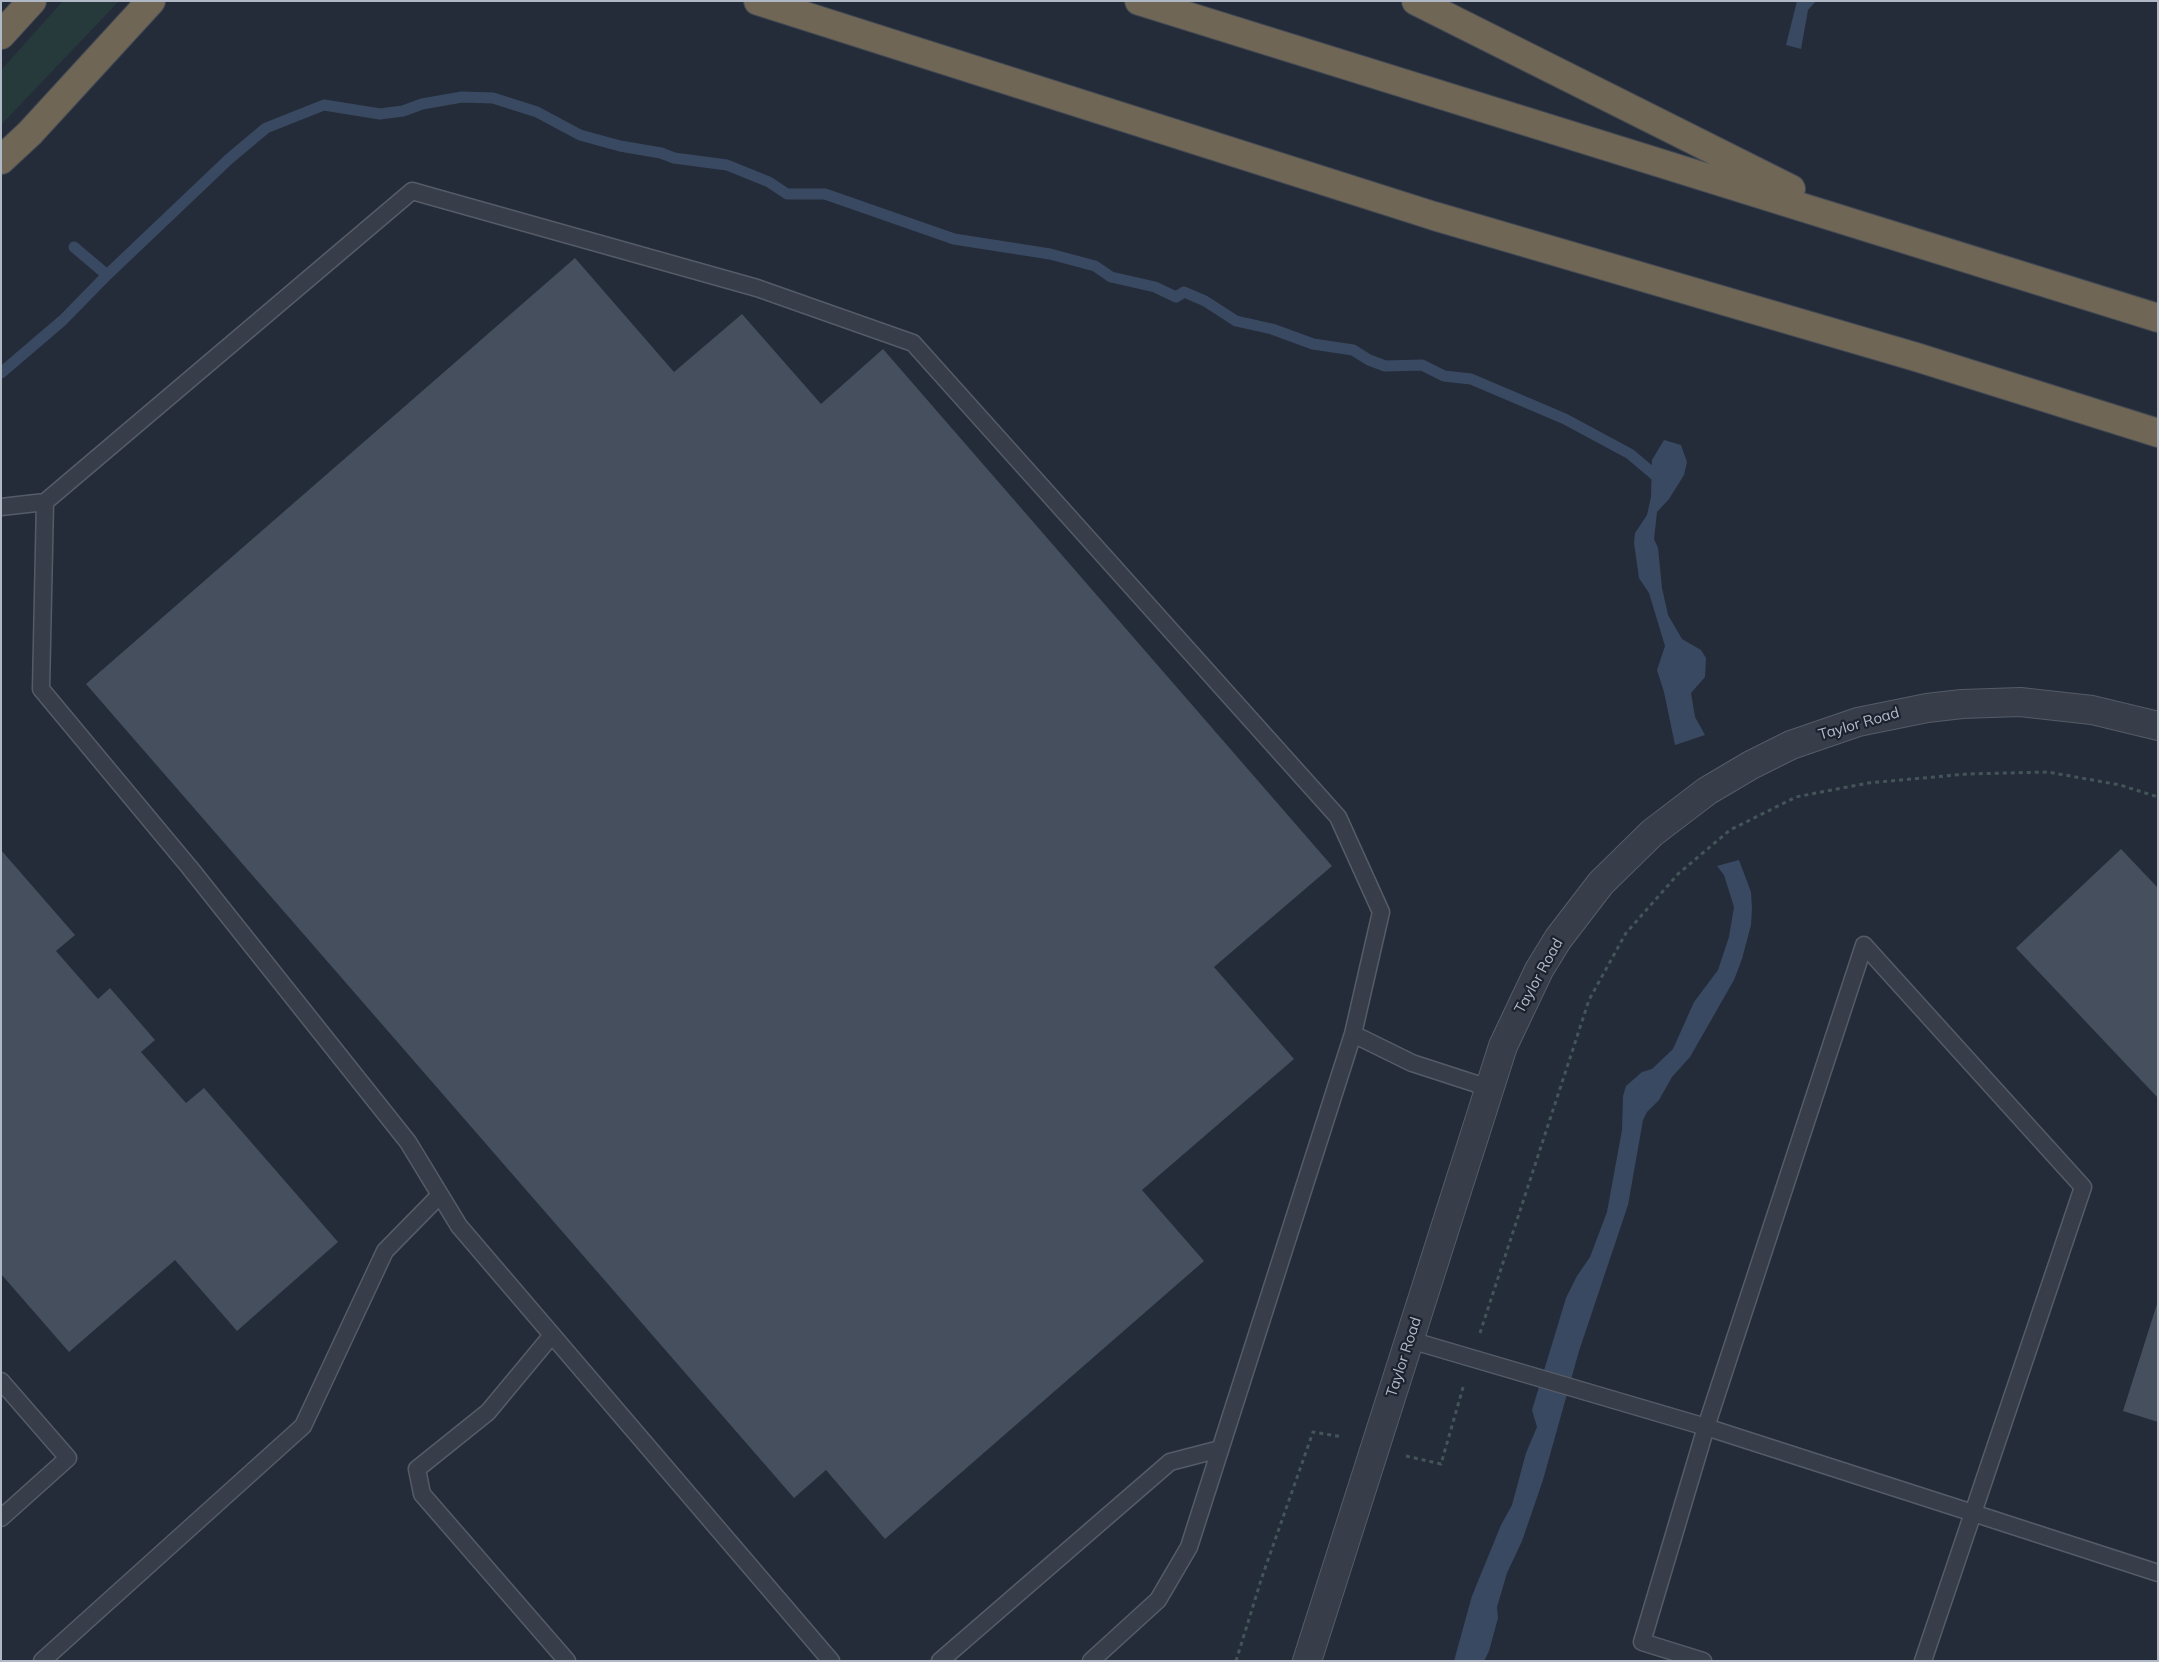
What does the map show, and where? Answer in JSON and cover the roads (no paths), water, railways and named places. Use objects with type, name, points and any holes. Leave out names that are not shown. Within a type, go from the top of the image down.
[{"type":"highway","points":[[1,35],[32,1]]},
{"type":"highway","points":[[1,160],[30,133],[94,66],[151,1]]},
{"type":"highway","points":[[758,1],[1434,216],[1916,357],[2158,433]]},
{"type":"highway","points":[[1139,1],[2158,318]]},
{"type":"highway","points":[[1416,1],[1864,226]]},
{"type":"street","name":"Taylor Road","points":[[1307,1661],[1503,1046],[1539,970],[1579,911],[1601,883],[1652,833],[1707,791],[1745,768],[1791,745],[1858,722],[1903,712],[1962,704],[2020,702],[2068,706],[2116,715],[2158,726]]},
{"type":"lane","points":[[1,507],[45,502],[412,191],[757,288],[913,343],[1338,817],[1381,912],[1353,1034],[1189,1547],[1158,1600],[1091,1661]]},
{"type":"lane","points":[[45,502],[41,689],[190,868],[402,1134],[459,1226],[831,1661]]},
{"type":"lane","points":[[1703,1661],[1642,1642],[1706,1427],[1864,945],[2083,1187],[1923,1661]]},
{"type":"lane","points":[[1353,1034],[1412,1063],[1489,1088]]},
{"type":"lane","points":[[42,1661],[303,1426],[385,1251],[440,1195]]},
{"type":"lane","points":[[552,1335],[488,1412],[417,1469],[422,1494],[567,1661]]},
{"type":"lane","points":[[1410,1340],[1706,1427],[2158,1573]]},
{"type":"lane","points":[[1,1381],[68,1458],[1,1518]]},
{"type":"lane","points":[[940,1661],[1170,1462],[1220,1449]]},
{"type":"water","points":[[1797,1],[1816,1],[1808,10],[1801,49],[1786,45]]},
{"type":"water","points":[[1664,440],[1681,445],[1687,462],[1684,475],[1669,499],[1657,512],[1654,539],[1658,548],[1662,588],[1668,615],[1682,639],[1701,650],[1706,658],[1705,677],[1691,693],[1695,717],[1705,735],[1675,745],[1664,692],[1657,670],[1665,646],[1649,593],[1639,578],[1634,543],[1635,533],[1647,515],[1651,497],[1652,460]]},
{"type":"water","points":[[1739,860],[1751,892],[1752,909],[1751,925],[1742,959],[1734,980],[1690,1057],[1672,1077],[1659,1100],[1647,1112],[1643,1120],[1628,1205],[1579,1351],[1543,1480],[1522,1541],[1507,1573],[1497,1607],[1498,1618],[1489,1651],[1484,1661],[1454,1661],[1472,1596],[1501,1525],[1512,1505],[1526,1453],[1537,1427],[1532,1410],[1566,1298],[1577,1276],[1590,1257],[1607,1212],[1622,1130],[1623,1096],[1626,1086],[1642,1072],[1652,1069],[1673,1049],[1694,1002],[1718,970],[1729,937],[1734,907],[1724,875],[1717,866]]},
{"type":"waterway","points":[[1,373],[63,320],[107,275],[229,159],[266,128],[324,105],[380,114],[403,111],[422,104],[462,97],[493,98],[537,112],[580,135],[620,146],[661,153],[674,158],[727,165],[769,182],[787,194],[825,194],[954,239],[1050,254],[1095,266],[1111,277],[1155,287],[1176,297],[1184,292],[1205,301],[1236,321],[1272,329],[1313,344],[1353,350],[1369,360],[1385,366],[1422,365],[1444,376],[1471,379],[1565,419],[1630,454],[1662,481]]},
{"type":"waterway","points":[[74,247],[107,275]]}]
